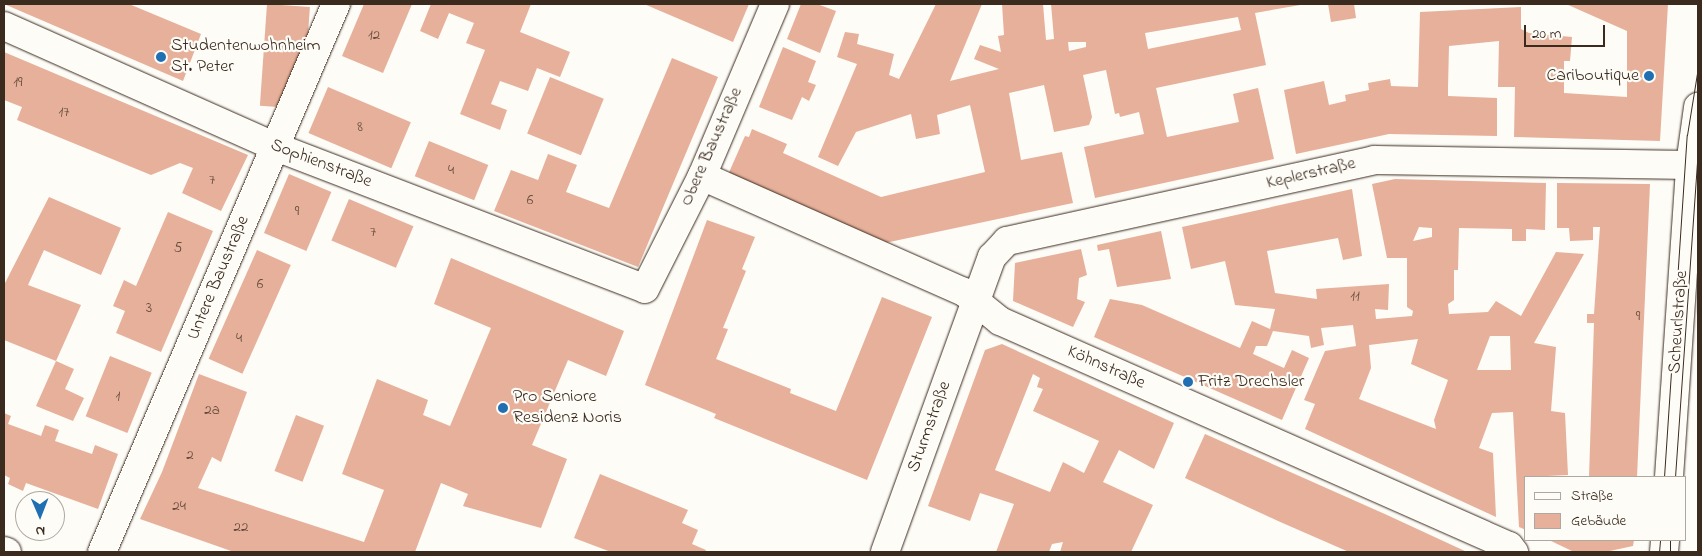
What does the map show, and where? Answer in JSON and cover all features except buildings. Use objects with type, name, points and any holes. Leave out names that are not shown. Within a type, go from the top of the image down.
[{"type":"street","name":"Untere Baustraße","points":[[102,552],[336,4]]},
{"type":"street","name":"Obere Baustraße","points":[[645,288],[702,176],[775,4]]},
{"type":"street","name":"Sophienstraße","points":[[4,26],[276,147],[645,288]]},
{"type":"street","name":"Scheurlstraße","points":[[1669,476],[1690,165],[1698,107]]},
{"type":"street","name":"Keplerstraße","points":[[975,301],[992,257],[1007,241],[1374,160],[1690,165]]},
{"type":"street","name":"Köhnstraße","points":[[702,176],[964,292],[1000,321],[1509,546],[1514,552]]},
{"type":"street","name":"Sturmstraße","points":[[885,552],[975,301]]},
{"type":"tram line","points":[[1664,476],[1687,135],[1698,67]]},
{"type":"tram line","points":[[1675,476],[1698,144]]},
{"type":"tram line","points":[[1659,552],[1660,541]]},
{"type":"tram line","points":[[1670,541],[1670,552]]},
{"type":"place","name":"Studentenwohnheim St. Peter","points":[[161,57]]},
{"type":"place","name":"Cariboutique","points":[[1649,76]]},
{"type":"place","name":"Fritz Drechsler","points":[[1188,382]]},
{"type":"place","name":"Pro Seniore Residenz Noris","points":[[503,408]]}]
